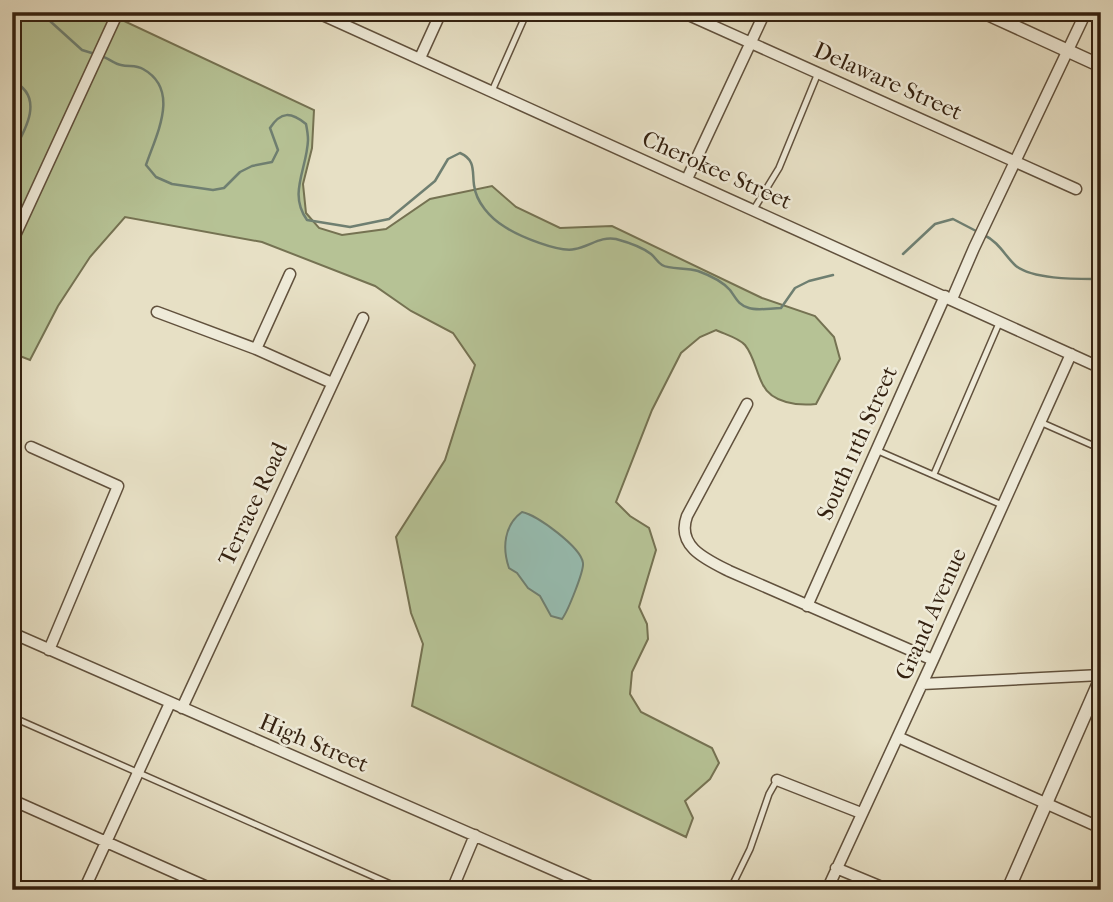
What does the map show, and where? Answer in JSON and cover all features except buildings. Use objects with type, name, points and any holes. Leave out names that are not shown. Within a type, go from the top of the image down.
[{"type":"street","points":[[12,242],[118,12]]},
{"type":"street","name":"Cherokee Street","points":[[316,12],[1101,368]]},
{"type":"street","points":[[419,58],[441,12]]},
{"type":"street","name":"Delaware Street","points":[[682,12],[1076,189]]},
{"type":"street","points":[[687,179],[765,12]]},
{"type":"street","points":[[983,12],[1101,66]]},
{"type":"street","name":"South 11th Street","points":[[807,606],[876,450],[1086,12]]},
{"type":"street","points":[[256,349],[290,274]]},
{"type":"street","points":[[157,312],[256,349],[332,383]]},
{"type":"street","name":"Terrace Road","points":[[182,708],[363,318]]},
{"type":"street","name":"Grand Avenue","points":[[827,890],[1071,354]]},
{"type":"street","points":[[747,404],[687,516],[682,528],[686,540],[704,559],[716,565],[933,660]]},
{"type":"street","points":[[31,447],[118,486],[49,650]]},
{"type":"street","name":"High Street","points":[[12,633],[599,890]]},
{"type":"street","points":[[922,684],[1101,676],[1008,890]]},
{"type":"street","points":[[84,890],[170,703]]},
{"type":"street","points":[[898,737],[1101,828]]},
{"type":"street","points":[[777,780],[861,813]]},
{"type":"street","points":[[12,800],[214,890]]},
{"type":"street","points":[[452,890],[475,835]]},
{"type":"street","points":[[836,868],[889,890]]},
{"type":"lane","points":[[492,91],[527,12]]},
{"type":"lane","points":[[754,209],[779,168],[818,73]]},
{"type":"lane","points":[[934,474],[1000,321]]},
{"type":"lane","points":[[1040,422],[1101,449]]},
{"type":"lane","points":[[876,450],[1003,505]]},
{"type":"lane","points":[[12,717],[404,890]]},
{"type":"lane","points":[[730,890],[750,849],[769,794],[777,780]]},
{"type":"lane","points":[[1095,890],[1101,876]]},
{"type":"lane","points":[[12,884],[25,890]]},
{"type":"green space","points":[[12,12],[105,12],[314,110],[312,148],[303,184],[306,213],[319,228],[342,235],[386,229],[430,199],[492,186],[516,207],[560,228],[612,226],[762,298],[815,316],[834,337],[840,359],[816,404],[794,404],[767,391],[748,349],[739,340],[716,330],[700,337],[681,353],[652,410],[616,502],[630,516],[649,528],[656,550],[639,607],[647,624],[648,639],[632,672],[630,694],[641,712],[712,748],[719,763],[710,779],[685,801],[693,818],[686,837],[412,706],[423,644],[411,613],[396,537],[445,460],[475,365],[453,333],[411,311],[375,286],[262,242],[125,217],[90,257],[58,306],[30,360],[12,353]]},
{"type":"water","points":[[522,512],[538,519],[557,533],[575,549],[583,563],[575,591],[562,619],[551,616],[540,596],[528,588],[517,573],[509,568],[506,537],[511,523]]},
{"type":"waterway","points":[[40,12],[82,50],[95,54]]},
{"type":"waterway","points":[[101,56],[119,64],[143,69],[154,78],[161,89],[162,114],[146,165],[156,177],[172,184],[213,190],[224,188],[240,172],[252,166],[272,162],[278,150],[270,128],[286,115],[296,117],[306,124],[308,140],[299,201],[307,220],[350,227],[389,219],[435,181],[448,159],[460,153],[471,163],[475,191],[489,214],[511,231],[539,243],[568,250],[605,239],[616,239],[647,251],[665,267],[693,270],[715,279],[727,287],[745,307],[753,309],[781,308],[795,288],[833,275]]},
{"type":"waterway","points":[[12,81],[22,88],[30,105],[27,125],[12,154]]},
{"type":"waterway","points":[[903,254],[935,224],[953,219],[978,232]]},
{"type":"waterway","points":[[984,235],[994,241],[1016,266],[1032,274],[1093,279],[1101,283]]}]
